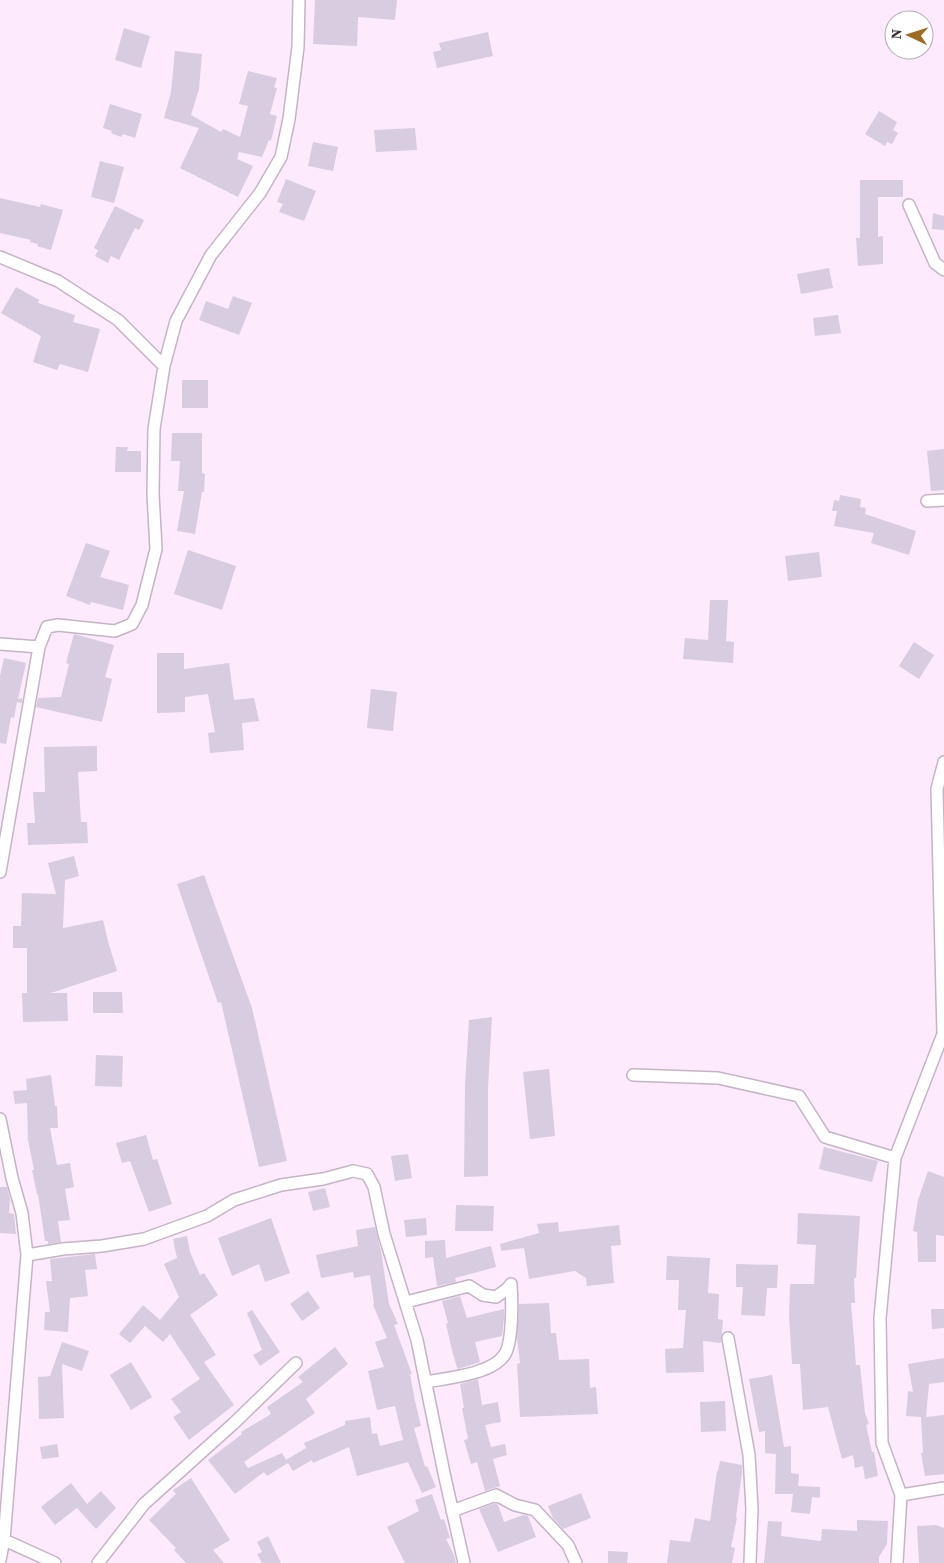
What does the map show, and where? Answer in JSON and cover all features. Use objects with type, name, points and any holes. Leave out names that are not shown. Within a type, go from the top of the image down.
[{"type":"street","points":[[0,872],[40,648],[47,627],[58,625],[115,631],[132,624],[142,605],[156,549],[154,429],[164,366],[176,321],[211,256],[260,193],[281,157],[289,120],[297,56],[300,0]]},
{"type":"street","points":[[909,205],[935,263],[944,270]]},
{"type":"street","points":[[0,257],[58,281],[118,320],[164,366]]},
{"type":"street","points":[[926,501],[944,500]]},
{"type":"street","points":[[0,644],[40,648]]},
{"type":"street","points":[[897,1563],[901,1495],[882,1443],[880,1318],[895,1158],[943,1034],[937,789],[944,762]]},
{"type":"street","points":[[633,1074],[718,1078],[799,1096],[825,1137],[895,1158]]},
{"type":"street","points":[[0,1119],[12,1178],[22,1213],[27,1255],[0,1560]]},
{"type":"street","points":[[27,1255],[63,1249],[102,1246],[144,1238],[207,1216],[234,1200],[281,1185],[323,1179],[353,1171],[367,1174],[374,1187],[384,1234],[417,1340],[464,1563]]},
{"type":"street","points":[[406,1302],[469,1286],[483,1295],[496,1297],[511,1284],[510,1334],[505,1354],[488,1368],[474,1373],[426,1382]]},
{"type":"street","points":[[728,1338],[749,1455],[752,1509],[750,1563]]},
{"type":"street","points":[[98,1563],[144,1504],[233,1424],[296,1363]]},
{"type":"street","points":[[901,1495],[944,1488]]},
{"type":"street","points":[[452,1510],[496,1495],[515,1505],[535,1510],[568,1545],[576,1563]]},
{"type":"street","points":[[2,1539],[55,1563]]},
{"type":"building","points":[[315,0],[397,0],[395,20],[358,17],[357,46],[313,44]]},
{"type":"building","points":[[124,28],[150,36],[141,68],[115,60]]},
{"type":"building","points":[[488,32],[493,56],[437,68],[433,52],[441,50],[439,43]]},
{"type":"building","points":[[175,51],[202,54],[199,89],[191,115],[221,132],[223,129],[240,137],[248,106],[239,104],[248,71],[277,78],[274,87],[277,88],[270,114],[277,116],[271,141],[269,140],[262,157],[239,152],[237,159],[253,166],[238,197],[180,168],[199,128],[164,118],[171,92]]},
{"type":"building","points":[[110,104],[142,114],[135,138],[123,134],[121,137],[103,128]]},
{"type":"building","points":[[879,111],[897,122],[893,130],[898,133],[892,144],[887,142],[885,146],[865,134]]},
{"type":"building","points":[[415,128],[417,150],[376,152],[374,130]]},
{"type":"building","points":[[313,142],[338,147],[333,171],[308,166]]},
{"type":"building","points":[[100,161],[124,167],[114,203],[91,197]]},
{"type":"building","points":[[286,179],[316,191],[304,221],[279,212],[283,204],[277,202]]},
{"type":"building","points":[[860,180],[903,180],[903,197],[878,197],[878,237],[883,236],[883,264],[858,266],[856,238],[860,238]]},
{"type":"building","points":[[0,198],[40,207],[41,204],[63,210],[51,250],[37,246],[38,244],[30,242],[31,240],[0,233]]},
{"type":"building","points":[[115,206],[144,220],[139,230],[135,228],[119,260],[111,256],[108,263],[95,256],[98,250],[94,248]]},
{"type":"building","points":[[933,213],[944,216],[944,230],[932,229]]},
{"type":"building","points":[[829,268],[833,288],[801,294],[797,274]]},
{"type":"building","points":[[16,287],[39,300],[38,303],[75,315],[73,322],[100,329],[88,372],[60,364],[57,370],[33,362],[41,336],[1,313]]},
{"type":"building","points":[[233,296],[252,303],[239,335],[199,320],[206,301],[228,309]]},
{"type":"building","points":[[838,315],[841,333],[815,336],[813,318]]},
{"type":"building","points":[[182,380],[208,380],[208,408],[182,408]]},
{"type":"building","points":[[172,433],[202,433],[202,473],[205,474],[204,492],[202,492],[195,534],[177,531],[184,491],[178,491],[180,461],[171,461]]},
{"type":"building","points":[[116,447],[128,447],[127,451],[141,451],[141,472],[115,472]]},
{"type":"building","points":[[944,449],[944,490],[931,491],[927,451]]},
{"type":"building","points":[[840,495],[861,499],[860,507],[866,508],[865,514],[916,531],[909,555],[871,543],[874,533],[834,526],[837,511],[832,511],[834,500],[839,501]]},
{"type":"building","points":[[86,543],[110,551],[100,577],[129,585],[123,610],[91,602],[90,605],[66,596]]},
{"type":"building","points":[[188,550],[236,566],[222,610],[174,594]]},
{"type":"building","points":[[819,552],[822,577],[788,581],[785,556]]},
{"type":"building","points":[[710,600],[728,600],[726,641],[734,642],[733,663],[683,659],[685,638],[708,640]]},
{"type":"building","points":[[74,634],[114,645],[105,677],[112,679],[102,722],[36,707],[38,698],[61,697],[69,664],[66,663]]},
{"type":"building","points":[[914,642],[934,655],[919,679],[899,666]]},
{"type":"building","points":[[157,653],[184,653],[184,669],[229,663],[234,700],[254,698],[259,721],[242,723],[244,750],[210,753],[208,733],[215,732],[208,694],[185,697],[185,712],[157,713]]},
{"type":"building","points":[[4,658],[26,663],[18,699],[22,698],[22,703],[17,702],[14,718],[11,717],[6,744],[0,743],[0,676]]},
{"type":"building","points":[[371,689],[397,692],[393,731],[367,728]]},
{"type":"building","points":[[97,746],[97,771],[78,772],[81,822],[87,822],[88,843],[28,845],[27,823],[35,823],[33,792],[45,792],[44,747]]},
{"type":"building","points":[[74,856],[79,876],[65,880],[63,928],[103,920],[117,971],[51,993],[67,993],[68,1021],[23,1022],[22,993],[27,993],[27,948],[13,948],[13,926],[21,926],[22,893],[56,894],[48,863]]},
{"type":"building","points":[[204,875],[252,1008],[287,1161],[259,1167],[221,1002],[218,1003],[177,884]]},
{"type":"building","points":[[93,992],[122,992],[123,1013],[93,1013]]},
{"type":"building","points":[[492,1017],[488,1087],[488,1176],[464,1177],[465,1085],[469,1020]]},
{"type":"building","points":[[96,1055],[123,1056],[122,1087],[95,1086]]},
{"type":"building","points":[[549,1069],[555,1136],[530,1139],[523,1072]]},
{"type":"building","points":[[51,1075],[55,1106],[57,1106],[58,1128],[50,1128],[57,1165],[70,1163],[74,1187],[65,1189],[70,1220],[58,1221],[61,1242],[48,1244],[48,1241],[45,1241],[38,1194],[32,1170],[34,1170],[28,1140],[27,1103],[15,1104],[13,1091],[27,1090],[26,1079]]},
{"type":"building","points":[[146,1135],[153,1160],[157,1159],[172,1204],[149,1212],[130,1161],[122,1163],[116,1143]]},
{"type":"building","points":[[824,1147],[878,1161],[872,1182],[819,1169]]},
{"type":"building","points":[[408,1154],[412,1178],[395,1181],[391,1156]]},
{"type":"building","points":[[928,1171],[944,1177],[944,1236],[936,1235],[936,1262],[918,1262],[917,1232],[913,1231],[918,1200]]},
{"type":"building","points":[[0,1187],[7,1187],[10,1199],[9,1213],[14,1214],[16,1234],[0,1233]]},
{"type":"building","points":[[325,1188],[330,1207],[313,1211],[308,1192]]},
{"type":"building","points":[[456,1205],[494,1206],[493,1231],[455,1231]]},
{"type":"building","points":[[798,1213],[860,1216],[856,1278],[854,1278],[855,1303],[851,1303],[856,1365],[860,1365],[865,1413],[869,1424],[866,1425],[872,1452],[874,1452],[878,1476],[865,1479],[863,1466],[855,1468],[853,1455],[842,1459],[828,1407],[803,1410],[800,1364],[792,1364],[789,1315],[790,1284],[814,1284],[816,1245],[797,1244]]},
{"type":"building","points":[[271,1218],[290,1273],[265,1282],[259,1264],[232,1276],[218,1238]]},
{"type":"building","points":[[426,1218],[427,1235],[406,1237],[404,1220]]},
{"type":"building","points":[[558,1222],[559,1232],[619,1225],[621,1245],[611,1246],[614,1283],[587,1286],[586,1278],[575,1271],[529,1279],[524,1248],[501,1251],[500,1244],[539,1233],[537,1224]]},
{"type":"building","points":[[375,1227],[381,1251],[389,1304],[398,1324],[394,1325],[412,1374],[410,1374],[421,1426],[414,1428],[425,1467],[427,1466],[436,1487],[422,1493],[408,1462],[357,1476],[349,1447],[313,1463],[312,1460],[293,1471],[286,1460],[306,1448],[304,1443],[345,1425],[345,1421],[370,1417],[372,1434],[377,1433],[380,1446],[403,1440],[395,1406],[377,1410],[368,1371],[384,1367],[375,1342],[387,1338],[373,1305],[370,1275],[354,1278],[353,1272],[321,1278],[316,1255],[358,1246],[356,1230]]},
{"type":"building","points":[[187,1236],[190,1252],[200,1275],[204,1273],[218,1295],[190,1315],[216,1355],[204,1362],[234,1405],[189,1440],[173,1417],[181,1412],[171,1399],[200,1379],[170,1334],[163,1342],[145,1326],[130,1343],[119,1334],[143,1305],[160,1320],[179,1297],[164,1264],[177,1258],[173,1239]]},
{"type":"building","points":[[445,1240],[446,1258],[491,1246],[496,1267],[455,1278],[456,1282],[437,1286],[433,1257],[425,1258],[425,1241]]},
{"type":"building","points":[[95,1254],[97,1269],[85,1270],[88,1296],[70,1298],[68,1332],[44,1330],[45,1312],[50,1312],[46,1281],[52,1281],[50,1259]]},
{"type":"building","points":[[667,1256],[710,1258],[708,1293],[719,1294],[718,1319],[723,1320],[721,1343],[703,1341],[704,1372],[666,1373],[665,1349],[683,1348],[686,1310],[678,1310],[679,1280],[666,1280]]},
{"type":"building","points":[[736,1264],[778,1265],[777,1288],[767,1288],[765,1316],[741,1315],[743,1287],[736,1287]]},
{"type":"building","points":[[308,1291],[320,1308],[302,1321],[290,1304]]},
{"type":"building","points":[[460,1296],[467,1318],[504,1309],[504,1319],[502,1336],[475,1342],[480,1362],[458,1369],[442,1301]]},
{"type":"building","points":[[549,1303],[551,1333],[556,1333],[559,1360],[589,1359],[590,1388],[596,1387],[598,1414],[520,1417],[517,1364],[520,1363],[517,1338],[519,1304]]},
{"type":"building","points":[[931,1309],[944,1309],[944,1328],[932,1329]]},
{"type":"building","points":[[252,1310],[280,1352],[260,1366],[253,1355],[262,1350],[247,1313]]},
{"type":"building","points":[[62,1342],[89,1351],[82,1371],[62,1364],[64,1418],[39,1419],[38,1377],[50,1376]]},
{"type":"building","points":[[335,1347],[348,1364],[306,1399],[315,1413],[244,1462],[248,1468],[282,1453],[288,1463],[267,1476],[264,1472],[235,1494],[208,1460],[242,1434],[241,1432],[271,1414],[267,1407],[303,1382],[298,1377]]},
{"type":"building","points":[[944,1358],[944,1382],[929,1384],[926,1417],[944,1415],[944,1474],[925,1476],[921,1453],[923,1453],[921,1417],[906,1416],[908,1391],[913,1392],[908,1364]]},
{"type":"building","points":[[131,1362],[152,1397],[131,1410],[110,1375]]},
{"type":"building","points":[[772,1375],[784,1447],[791,1446],[791,1473],[799,1474],[798,1486],[820,1487],[820,1498],[812,1497],[810,1514],[791,1512],[793,1494],[775,1494],[776,1454],[765,1453],[765,1431],[759,1432],[749,1379]]},
{"type":"building","points":[[478,1379],[482,1405],[498,1402],[501,1422],[485,1425],[491,1447],[505,1444],[507,1455],[493,1459],[500,1486],[485,1491],[477,1462],[471,1464],[464,1440],[468,1439],[460,1384]]},
{"type":"building","points":[[725,1401],[726,1431],[701,1432],[700,1402]]},
{"type":"building","points":[[57,1444],[59,1457],[42,1459],[40,1447]]},
{"type":"building","points":[[720,1461],[742,1465],[737,1518],[731,1547],[735,1548],[732,1563],[667,1563],[670,1540],[690,1542],[695,1518],[710,1521]]},
{"type":"building","points":[[191,1478],[230,1540],[213,1550],[224,1563],[186,1563],[174,1550],[176,1548],[149,1520],[176,1494],[173,1490]]},
{"type":"building","points":[[71,1483],[87,1504],[101,1491],[116,1508],[96,1529],[77,1508],[55,1525],[41,1507]]},
{"type":"building","points":[[581,1493],[591,1518],[563,1529],[553,1518],[548,1506]]},
{"type":"building","points":[[432,1494],[441,1520],[444,1519],[450,1538],[446,1539],[456,1563],[405,1563],[387,1527],[419,1511],[415,1500]]},
{"type":"building","points":[[495,1503],[498,1505],[504,1522],[523,1515],[528,1516],[536,1537],[498,1552],[479,1509]]},
{"type":"building","points":[[857,1520],[888,1521],[887,1544],[879,1557],[879,1563],[764,1563],[768,1521],[782,1522],[781,1536],[821,1541],[822,1529],[857,1531]]},
{"type":"building","points":[[936,1525],[944,1528],[944,1563],[919,1563],[917,1526]]},
{"type":"building","points":[[268,1536],[281,1563],[262,1563],[257,1554],[262,1552],[257,1542]]},
{"type":"building","points":[[608,1551],[628,1552],[627,1563],[608,1563]]}]
